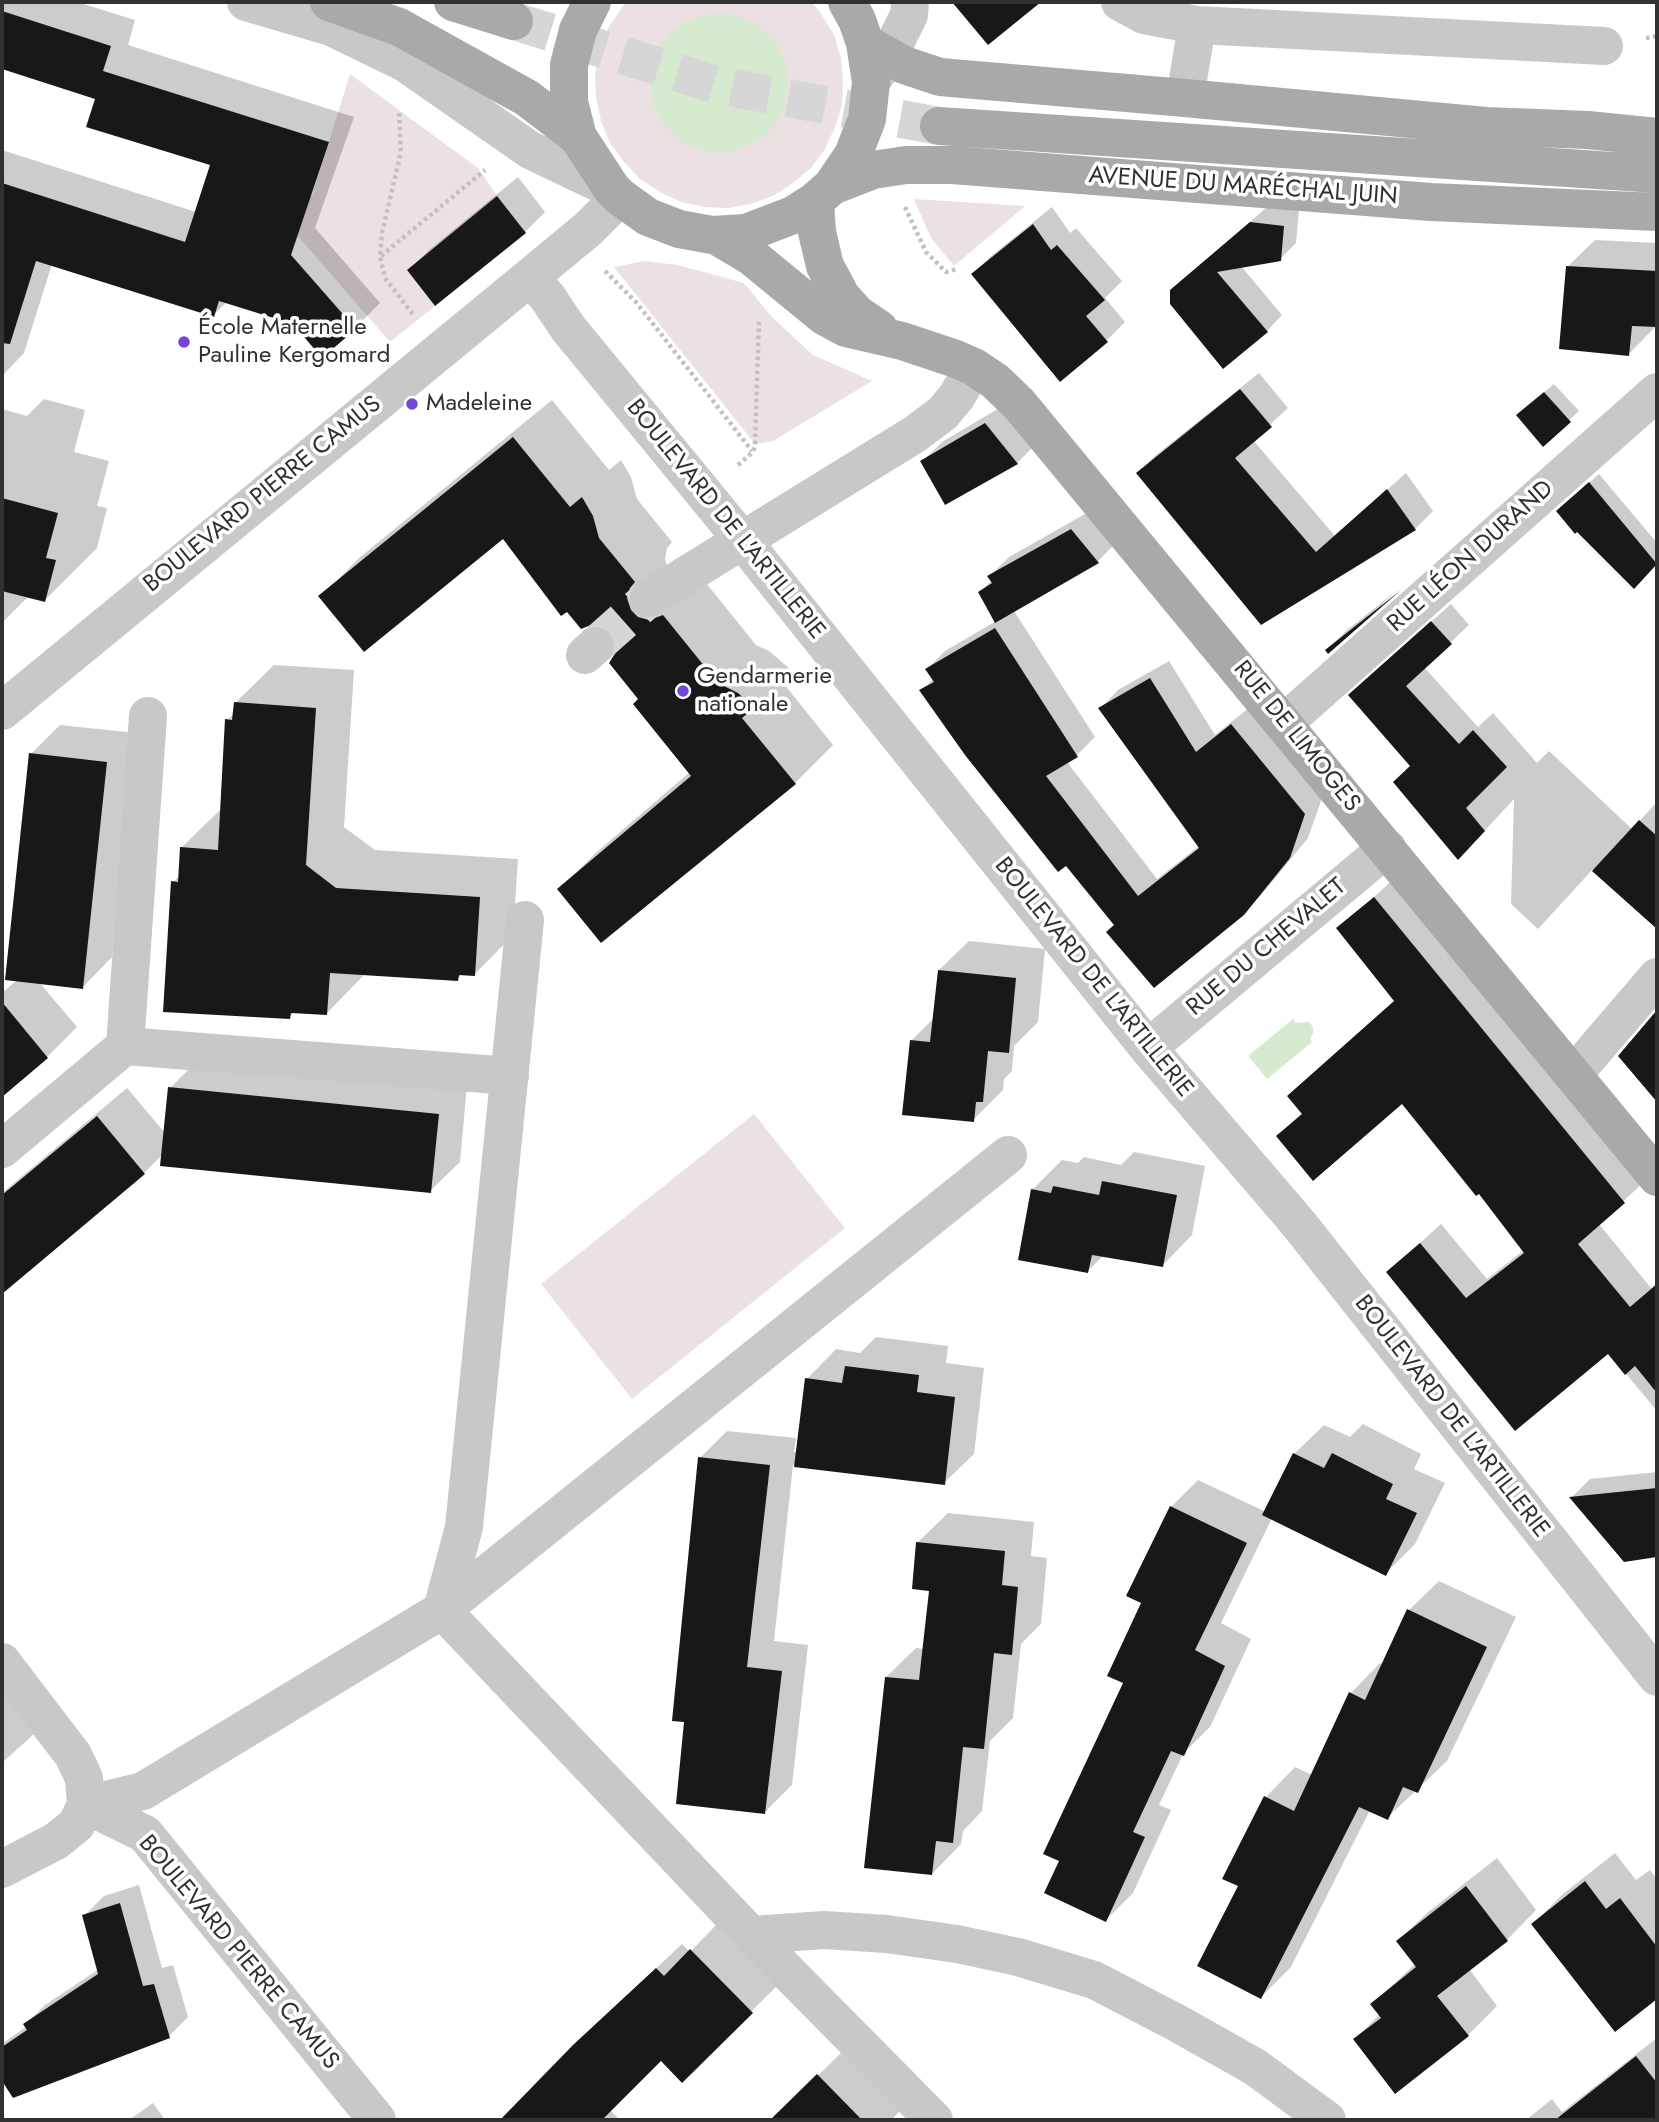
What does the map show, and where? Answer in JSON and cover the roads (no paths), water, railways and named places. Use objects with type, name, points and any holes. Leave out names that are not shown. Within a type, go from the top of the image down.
[{"type":"main road","points":[[329,2],[411,34],[527,98],[578,137],[616,193],[648,217],[679,229],[715,235]]},
{"type":"main road","points":[[453,2],[514,21]]},
{"type":"main road","points":[[578,137],[569,102],[569,65],[578,30],[592,2]]},
{"type":"main road","points":[[824,194],[853,155],[858,143],[867,119],[875,61],[847,2]]},
{"type":"main road","points":[[875,61],[940,78],[1486,126],[1588,130],[1657,137]]},
{"type":"main road","name":"AVENUE DU MARÉCHAL JUIN","points":[[939,126],[1657,174]]},
{"type":"main road","name":"AVENUE DU MARÉCHAL JUIN","points":[[715,235],[746,233],[770,226],[824,194],[873,170],[906,164],[952,165],[1431,202],[1657,212]]},
{"type":"main road","name":"RUE DE LIMOGES","points":[[824,194],[817,232],[825,266],[841,296],[857,314],[902,341]]},
{"type":"main road","name":"RUE DE LIMOGES","points":[[715,235],[752,257],[824,316],[846,328],[902,341],[974,367],[995,381],[1019,404],[1657,1177]]},
{"type":"street","points":[[246,2],[331,27],[405,63],[530,150],[616,193]]},
{"type":"street","points":[[875,61],[909,15],[910,2]]},
{"type":"street","points":[[1120,2],[1144,15],[1197,25],[1604,46]]},
{"type":"street","points":[[1185,98],[1197,25]]},
{"type":"street","name":"BOULEVARD PIERRE CAMUS","points":[[2,711],[588,229],[616,193]]},
{"type":"street","name":"BOULEVARD DE L'ARTILLERIE","points":[[530,277],[568,328],[743,541],[1148,1048],[1298,1223],[1657,1677]]},
{"type":"street","points":[[649,598],[915,434],[957,396],[974,367]]},
{"type":"street","name":"RUE LÉON DURAND","points":[[1284,723],[1657,392]]},
{"type":"street","points":[[125,1046],[148,716]]},
{"type":"street","name":"RUE DU CHEVALET","points":[[1148,1048],[1387,848]]},
{"type":"street","points":[[442,1610],[464,1527],[525,920]]},
{"type":"street","points":[[1573,1074],[1657,977]]},
{"type":"street","points":[[2,1149],[125,1046],[510,1076]]},
{"type":"street","points":[[86,1805],[143,1791],[442,1610],[1008,1155]]},
{"type":"street","points":[[442,1610],[751,1935],[934,2120]]},
{"type":"street","points":[[2,1662],[73,1755],[84,1778],[86,1805],[76,1825],[56,1841],[2,1869]]},
{"type":"street","name":"BOULEVARD PIERRE CAMUS","points":[[86,1805],[145,1834],[377,2120]]},
{"type":"street","points":[[751,1935],[824,1930],[887,1934],[957,1944],[1018,1957],[1094,1980],[1255,2067],[1327,2120]]},
{"type":"tunnel","points":[[514,21],[717,85],[939,126]]},
{"type":"tunnel","points":[[595,646],[649,598]]},
{"type":"place","name":"École Maternelle Pauline Kergomard","points":[[184,342]]},
{"type":"place","name":"Madeleine","points":[[412,404]]},
{"type":"place","name":"Gendarmerie nationale","points":[[683,691]]}]
